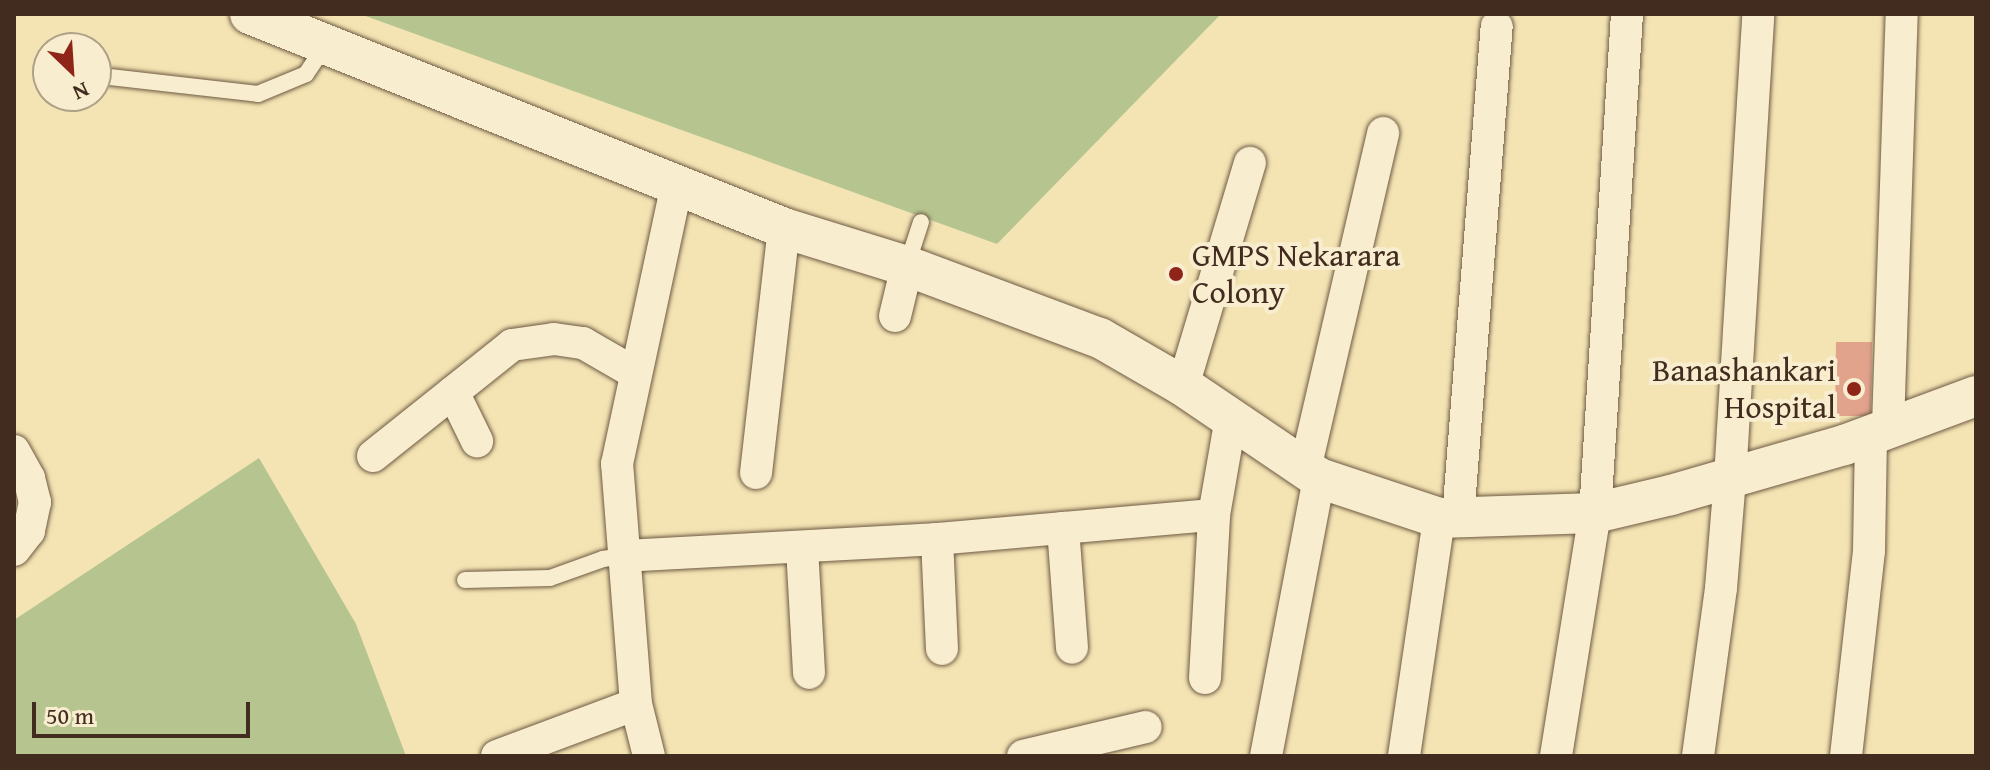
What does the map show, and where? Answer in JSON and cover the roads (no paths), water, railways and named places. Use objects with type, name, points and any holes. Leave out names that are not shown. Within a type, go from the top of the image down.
[{"type":"street","points":[[250,14],[784,228],[907,266],[1100,338],[1183,386],[1312,474],[1449,518],[1595,513],[1730,478],[1880,431],[1976,396]]},
{"type":"street","points":[[1556,756],[1595,513],[1627,14]]},
{"type":"street","points":[[1698,756],[1721,588],[1730,478],[1758,14]]},
{"type":"street","points":[[1846,756],[1880,431],[1902,14]]},
{"type":"street","points":[[1404,756],[1449,518],[1497,27]]},
{"type":"street","points":[[1266,756],[1312,474],[1383,133]]},
{"type":"street","points":[[1183,386],[1250,163]]},
{"type":"street","points":[[649,756],[636,704],[617,464],[677,185]]},
{"type":"street","points":[[756,473],[784,228]]},
{"type":"street","points":[[895,316],[907,266]]},
{"type":"street","points":[[373,456],[512,345],[554,339],[583,343],[635,373]]},
{"type":"street","points":[[453,392],[477,441]]},
{"type":"street","points":[[1205,678],[1214,515],[1231,418]]},
{"type":"street","points":[[14,451],[29,478],[35,502],[29,531],[14,550]]},
{"type":"street","points":[[623,556],[937,539],[1214,515]]},
{"type":"street","points":[[1063,528],[1072,648]]},
{"type":"street","points":[[937,539],[942,649]]},
{"type":"street","points":[[802,547],[809,673]]},
{"type":"street","points":[[497,756],[636,704]]},
{"type":"street","points":[[1023,756],[1146,727]]},
{"type":"lane","points":[[112,77],[258,94],[306,74],[326,44]]},
{"type":"lane","points":[[907,266],[921,222]]},
{"type":"lane","points":[[465,580],[550,578],[603,559],[623,556]]},
{"type":"place","name":"GMPS Nekarara Colony","points":[[1176,274]]},
{"type":"place","name":"Banashankari Hospital","points":[[1854,389]]}]
